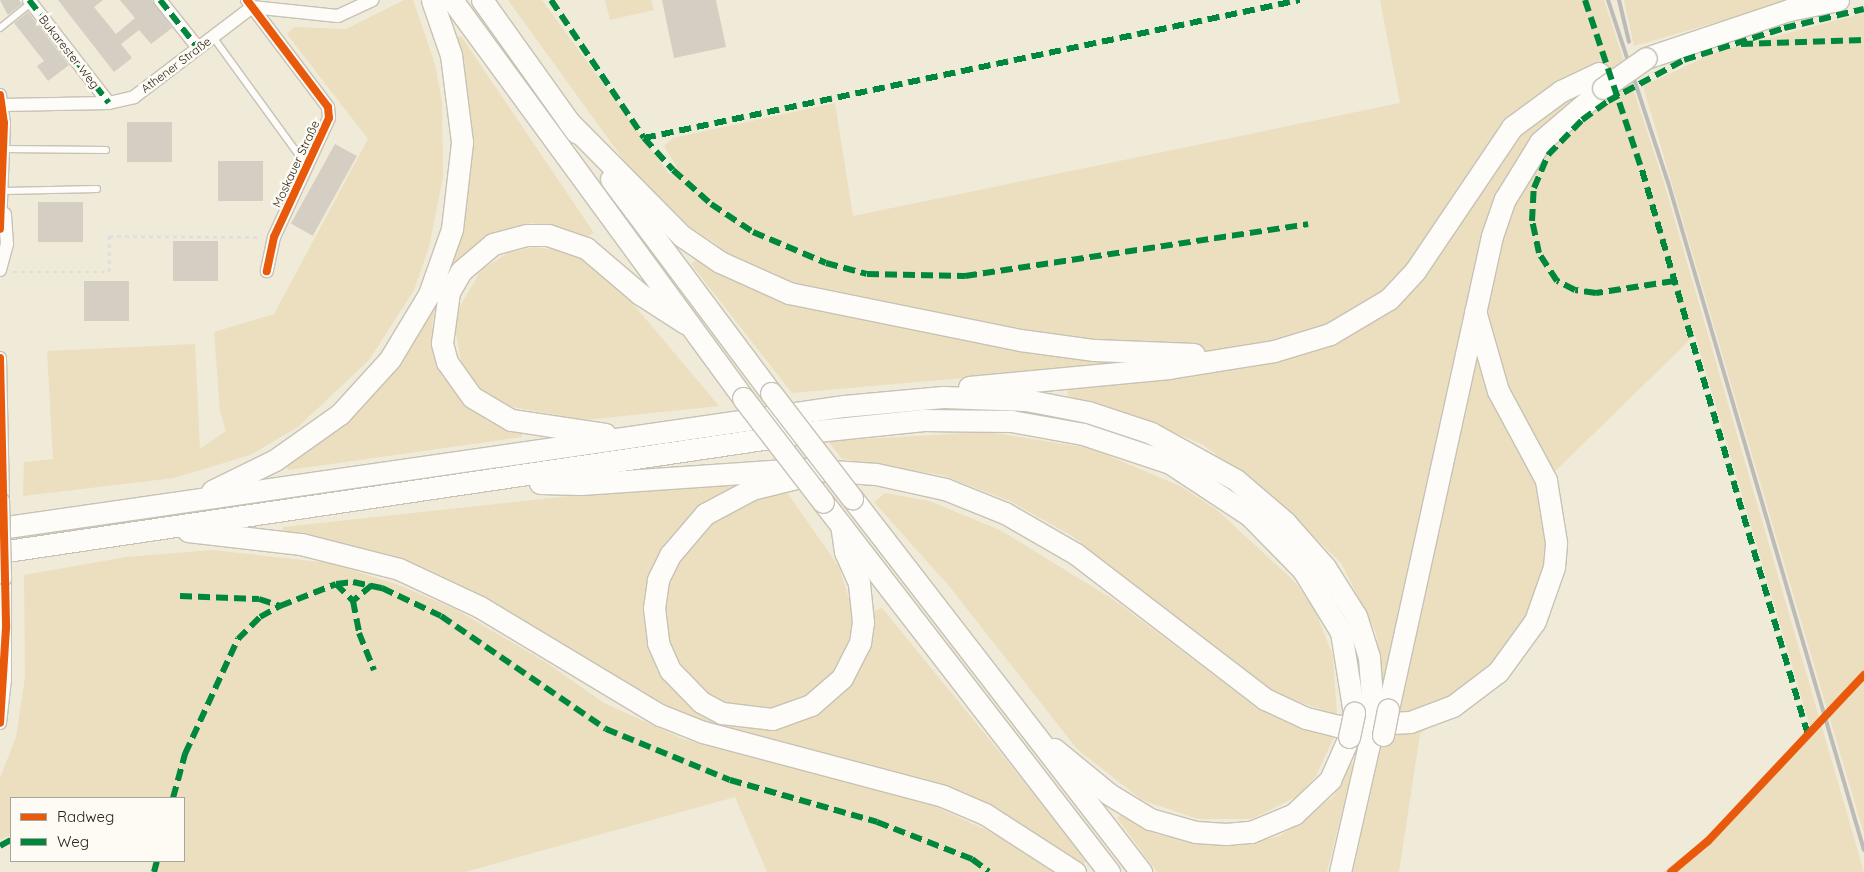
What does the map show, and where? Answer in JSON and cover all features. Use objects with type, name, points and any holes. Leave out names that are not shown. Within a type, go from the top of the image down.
[{"type":"highway","points":[[195,500],[275,460],[340,414],[390,359],[429,294],[452,229],[462,142],[451,55],[432,0]]},
{"type":"highway","points":[[452,0],[685,323],[1109,872]]},
{"type":"highway","points":[[482,0],[569,122],[771,393],[1142,872]]},
{"type":"highway","points":[[0,528],[621,437],[910,399],[984,384],[1083,378],[1255,354],[1330,334],[1389,299],[1436,244],[1475,177],[1512,127],[1561,91],[1601,81],[1646,58],[1734,26],[1838,0]]},
{"type":"highway","points":[[1041,741],[1150,819],[1196,832],[1226,834],[1251,832],[1294,814],[1330,780],[1349,737],[1372,711],[1475,311],[1492,236],[1520,169],[1601,81]]},
{"type":"highway","points":[[569,122],[682,236],[720,262],[789,293],[935,325],[1094,350],[1255,354]]},
{"type":"highway","points":[[621,437],[511,420],[472,397],[447,362],[442,343],[445,310],[457,278],[493,244],[528,235],[548,235],[586,248],[640,294],[685,323]]},
{"type":"highway","points":[[487,481],[580,484],[762,470],[837,470],[917,482],[1005,512],[1076,554],[1266,699],[1306,718],[1358,727],[1410,722],[1453,706],[1498,672],[1535,622],[1554,567],[1556,542],[1546,480],[1498,392],[1475,311]]},
{"type":"highway","points":[[910,399],[996,398],[1088,412],[1151,433],[1236,480],[1285,522],[1340,588],[1356,616],[1369,657],[1372,711],[1377,735],[1360,783],[1340,872]]},
{"type":"highway","points":[[0,552],[915,421],[1010,421],[1083,434],[1170,463],[1200,479],[1277,541],[1303,570],[1341,632],[1372,711]]},
{"type":"highway","points":[[837,470],[752,489],[728,500],[705,514],[670,555],[658,580],[655,628],[670,670],[701,702],[722,713],[772,719],[811,706],[842,678],[860,643],[863,622],[859,583],[845,552],[841,525]]},
{"type":"highway","points":[[161,528],[301,544],[399,569],[480,607],[622,696],[660,715],[703,732],[943,796],[985,814],[1075,872]]},
{"type":"street","points":[[160,0],[198,48]]},
{"type":"street","points":[[250,3],[338,16],[372,0]]},
{"type":"street","name":"Bukarester Weg","points":[[30,2],[109,103]]},
{"type":"street","name":"Athener Straße","points":[[1,100],[109,103],[134,97],[213,37],[250,3]]},
{"type":"street","name":"Moskauer Straße","points":[[250,3],[328,107],[327,128],[274,237],[267,271]]},
{"type":"street","points":[[0,229],[4,212],[4,149],[1,100]]},
{"type":"street","points":[[4,212],[9,229],[5,271]]},
{"type":"street","points":[[0,358],[5,579],[5,678],[0,723]]},
{"type":"lane","points":[[0,28],[30,2]]},
{"type":"lane","points":[[213,37],[308,168]]},
{"type":"lane","points":[[4,149],[106,150]]},
{"type":"lane","points":[[4,191],[97,189]]},
{"type":"path","points":[[5,271],[109,272],[109,236],[274,237]]},
{"type":"shaded area","points":[[404,0],[413,0],[435,64],[442,103],[443,177],[429,247],[414,290],[369,360],[298,427],[250,455],[174,478],[23,496],[24,462],[53,459],[47,351],[195,344],[200,449],[226,431],[220,411],[214,332],[274,314],[368,139],[287,34],[294,27],[346,29]]},
{"type":"shaded area","points":[[508,0],[542,0],[670,175],[677,167],[664,146],[673,138],[835,103],[853,216],[1400,103],[1380,0],[1604,0],[1664,183],[1864,872],[1663,872],[1703,840],[1810,727],[1695,335],[1546,480],[1549,585],[1484,685],[1420,734],[1399,872],[1353,872],[1378,754],[1384,682],[1376,633],[1341,563],[1279,502],[1202,444],[1135,416],[1068,396],[1065,369],[792,393],[691,264],[718,245],[694,230],[636,177]]},
{"type":"shaded area","points":[[605,0],[651,0],[654,10],[610,20]]},
{"type":"shaded area","points":[[1624,0],[1794,0],[1634,46]]},
{"type":"shaded area","points":[[1864,13],[1864,834],[1643,86],[1716,52]]},
{"type":"shaded area","points":[[461,36],[594,233],[586,237],[532,223],[499,231],[462,256],[448,278],[466,199],[468,140],[455,38]]},
{"type":"shaded area","points":[[534,247],[564,251],[594,265],[618,286],[719,406],[585,420],[512,407],[481,393],[464,376],[455,329],[458,310],[481,270],[508,253]]},
{"type":"shaded area","points":[[438,294],[432,325],[442,377],[487,421],[521,431],[522,437],[288,470],[285,462],[342,428],[365,405],[409,350]]},
{"type":"shaded area","points":[[988,432],[1090,448],[1180,486],[1217,510],[1295,582],[1315,610],[1333,656],[1337,715],[1274,693],[1072,536],[1010,501],[942,475],[842,459],[828,441]]},
{"type":"shaded area","points":[[736,478],[786,491],[839,567],[855,618],[882,608],[1088,860],[1082,865],[931,783],[699,722],[637,695],[457,583],[389,556],[282,532],[283,527]]},
{"type":"shaded area","points":[[885,493],[929,501],[1000,530],[1114,600],[1251,703],[1302,728],[1335,735],[1316,776],[1298,796],[1252,819],[1198,819],[1142,800],[1077,749],[949,586],[874,502]]},
{"type":"shaded area","points":[[212,550],[330,563],[396,584],[455,609],[547,663],[604,703],[683,739],[930,804],[995,834],[1053,872],[767,872],[735,797],[465,872],[150,872],[153,862],[185,862],[185,797],[10,797],[10,835],[0,840],[0,778],[16,737],[25,677],[24,575],[126,557]]},
{"type":"shaded area","points":[[1350,763],[1354,764],[1327,872],[1157,872],[1117,818],[1121,814],[1155,834],[1201,844],[1246,844],[1280,836],[1334,796]]},
{"type":"building","points":[[0,0],[19,0],[22,4],[8,15]]},
{"type":"building","points":[[58,0],[103,0],[94,7],[116,34],[135,18],[120,0],[152,0],[172,28],[151,44],[139,30],[121,44],[132,58],[114,72]]},
{"type":"building","points":[[662,0],[716,0],[726,47],[674,58]]},
{"type":"building","points":[[28,12],[69,65],[48,81],[37,66],[44,61],[14,23]]},
{"type":"building","points":[[127,122],[172,122],[172,162],[127,162]]},
{"type":"building","points":[[335,144],[357,156],[313,236],[291,224]]},
{"type":"building","points":[[218,161],[263,161],[263,201],[218,201]]},
{"type":"building","points":[[38,202],[83,202],[83,242],[38,242]]},
{"type":"building","points":[[173,241],[218,241],[218,281],[173,281]]},
{"type":"building","points":[[84,281],[129,281],[129,321],[84,321]]},
{"type":"railway","points":[[1608,0],[1668,182],[1864,850]]},
{"type":"railway","points":[[1619,0],[1629,42]]},
{"type":"marked path","points":[[29,0],[109,103]]},
{"type":"marked path","points":[[160,0],[198,48]]},
{"type":"marked path","points":[[551,0],[644,138],[673,170],[711,204],[753,232],[826,263],[867,274],[965,276],[1308,224]]},
{"type":"marked path","points":[[644,138],[1300,0]]},
{"type":"marked path","points":[[1585,0],[1642,170],[1808,735]]},
{"type":"marked path","points":[[1674,281],[1596,293],[1575,290],[1557,281],[1539,253],[1532,221],[1534,188],[1548,155],[1582,120],[1608,101],[1684,60],[1784,28],[1864,9]]},
{"type":"marked path","points":[[1741,44],[1864,40]]},
{"type":"marked path","points":[[173,797],[185,754],[238,639],[260,617],[280,606],[336,584],[353,582],[382,588],[441,616],[606,729],[730,780],[877,822],[972,859],[989,872]]},
{"type":"marked path","points":[[336,584],[353,601]]},
{"type":"marked path","points":[[372,585],[353,601],[359,633],[374,670]]},
{"type":"marked path","points":[[180,596],[259,599],[280,606]]},
{"type":"marked path","points":[[0,846],[10,841]]},
{"type":"marked path","points":[[154,872],[157,862]]},
{"type":"cycle path","points":[[247,0],[328,107],[329,118],[274,237],[267,271]]},
{"type":"cycle path","points":[[0,95],[4,123],[0,229]]},
{"type":"cycle path","points":[[0,358],[6,628],[0,723]]},
{"type":"cycle path","points":[[1671,872],[1708,841],[1864,675]]}]
